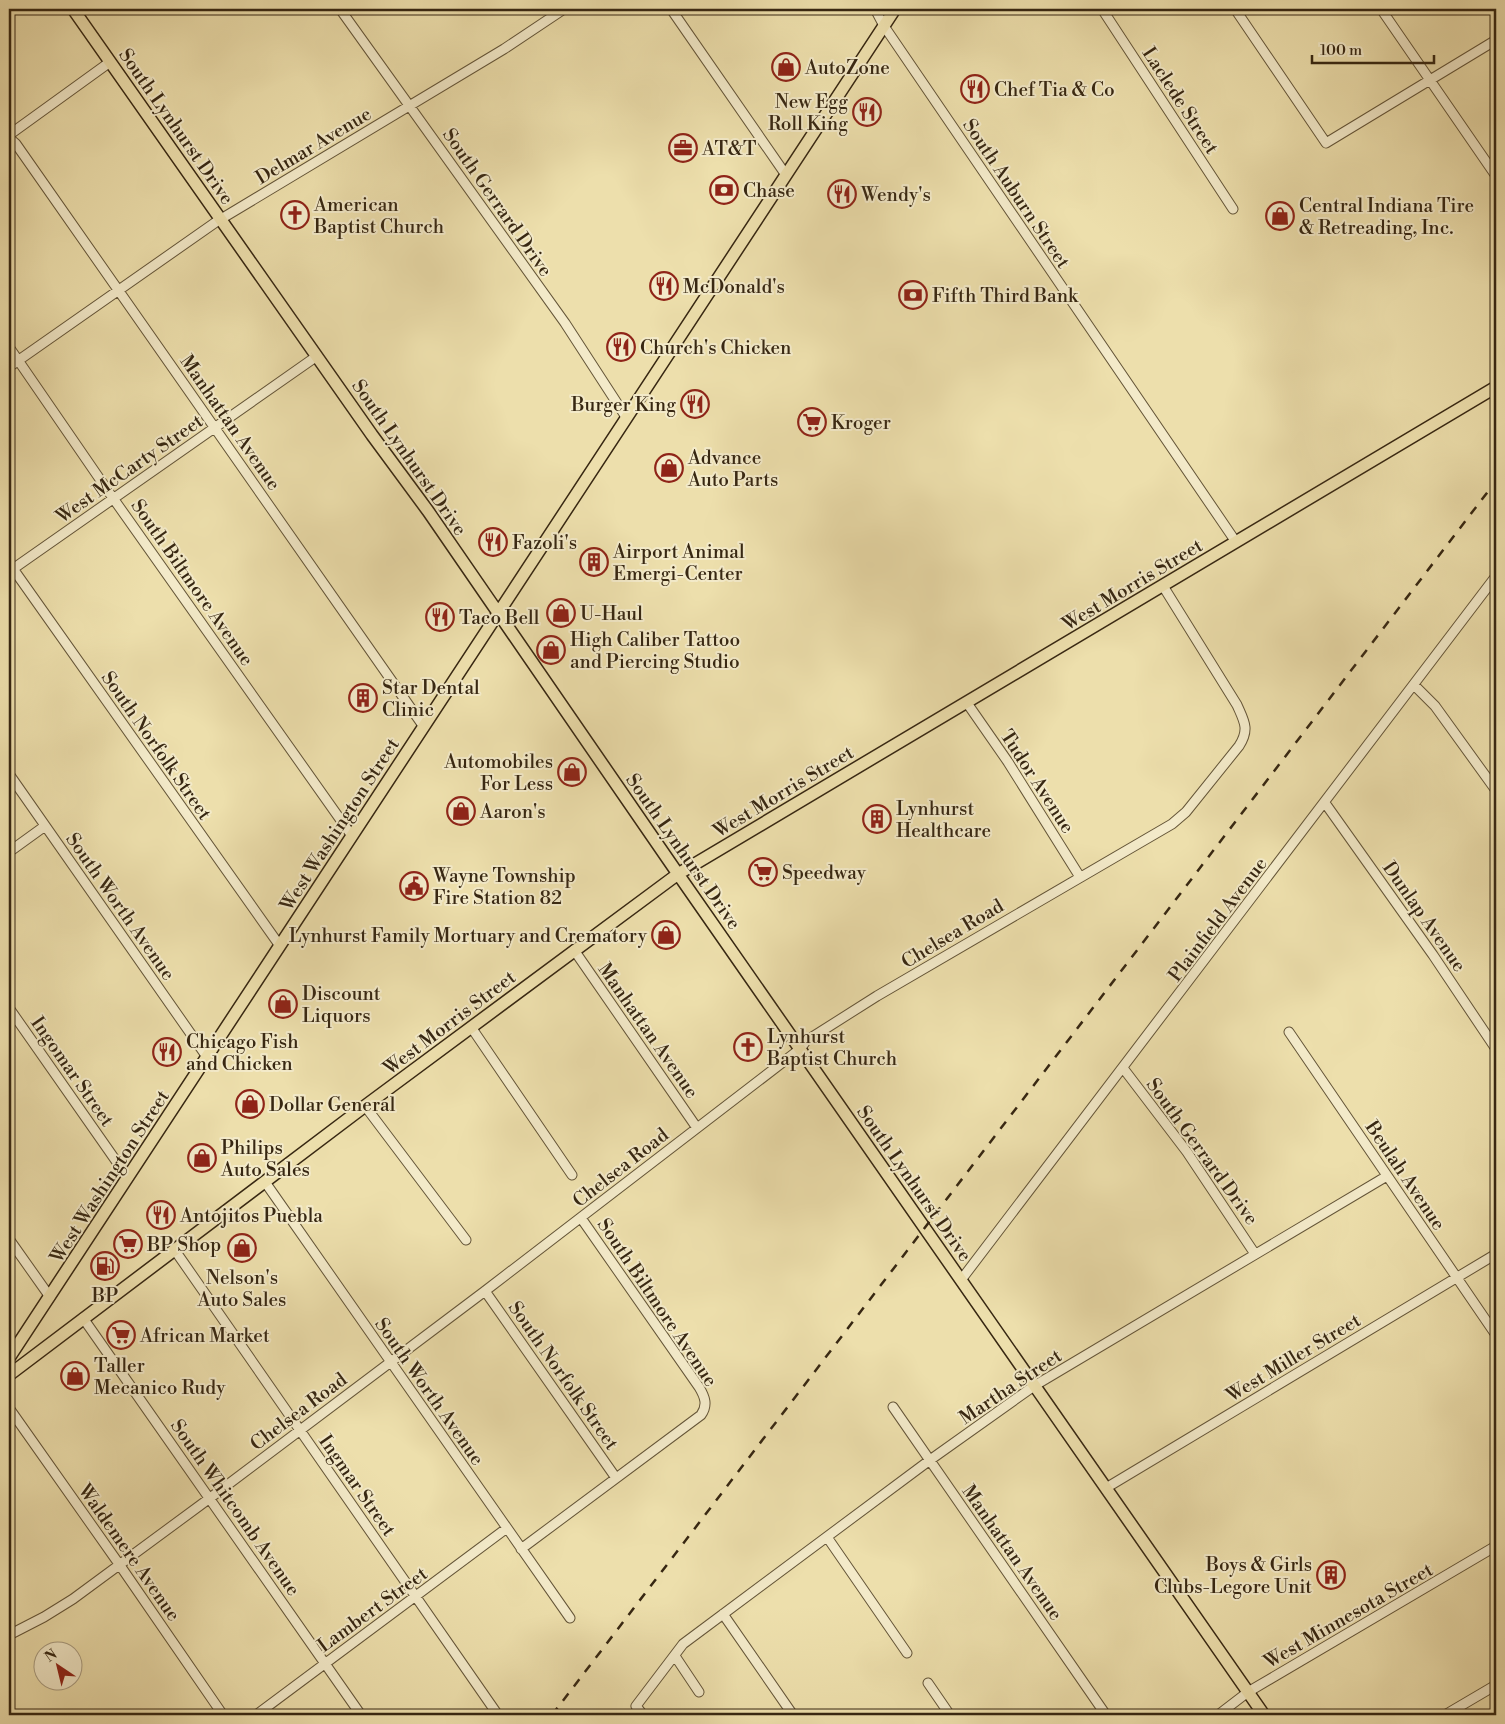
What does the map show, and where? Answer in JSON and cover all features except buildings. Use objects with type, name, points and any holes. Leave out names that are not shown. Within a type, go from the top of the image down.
[{"type":"main road","name":"South Lynhurst Drive","points":[[72,9],[498,613],[1264,1715]]},
{"type":"main road","name":"West Washington Street","points":[[9,1358],[895,9]]},
{"type":"main road","name":"West Morris Street","points":[[9,1375],[174,1249],[678,874],[1496,387]]},
{"type":"street","name":"South Gerrard Drive","points":[[340,9],[564,323],[626,417]]},
{"type":"street","name":"Delmar Avenue","points":[[9,367],[221,219],[504,49],[564,9]]},
{"type":"street","points":[[671,9],[786,175]]},
{"type":"street","name":"South Auburn Street","points":[[875,9],[884,26],[1236,542]]},
{"type":"street","name":"Laclede Street","points":[[1102,9],[1233,209]]},
{"type":"street","points":[[1234,9],[1326,143],[1496,40]]},
{"type":"street","points":[[1381,9],[1496,176]]},
{"type":"street","points":[[9,136],[110,62]]},
{"type":"street","name":"Manhattan Avenue","points":[[9,136],[424,727]]},
{"type":"street","name":"South Biltmore Avenue","points":[[9,347],[352,836]]},
{"type":"street","name":"West McCarty Street","points":[[10,568],[317,356]]},
{"type":"street","name":"South Norfolk Street","points":[[10,568],[280,946]]},
{"type":"street","name":"Plainfield Avenue","points":[[961,1280],[1496,576]]},
{"type":"street","name":"Chelsea Road","points":[[9,1634],[58,1609],[210,1498],[581,1218],[800,1049],[806,1041],[1179,819],[1240,746],[1246,730],[1237,705],[1163,586]]},
{"type":"street","points":[[1414,684],[1435,706],[1495,789]]},
{"type":"street","name":"Tudor Avenue","points":[[967,703],[1008,762],[1080,877]]},
{"type":"street","name":"South Worth Avenue","points":[[9,774],[208,1057]]},
{"type":"street","name":"Dunlap Avenue","points":[[1325,803],[1433,955],[1496,1048]]},
{"type":"street","points":[[9,852],[45,826]]},
{"type":"street","name":"Manhattan Avenue","points":[[574,950],[697,1128]]},
{"type":"street","name":"Ingomar Street","points":[[9,1008],[128,1178]]},
{"type":"street","points":[[471,1027],[572,1175]]},
{"type":"street","name":"Beulah Avenue","points":[[1289,1032],[1496,1335]]},
{"type":"street","name":"South Gerrard Drive","points":[[1123,1068],[1187,1152],[1255,1254]]},
{"type":"street","points":[[366,1106],[466,1240]]},
{"type":"street","name":"Martha Street","points":[[675,1656],[684,1644],[723,1614],[930,1460],[1034,1386],[1388,1176]]},
{"type":"street","name":"South Worth Avenue","points":[[265,1182],[570,1618]]},
{"type":"street","name":"South Biltmore Avenue","points":[[581,1218],[705,1397],[705,1405],[701,1415],[616,1478]]},
{"type":"street","points":[[9,1239],[50,1297]]},
{"type":"street","name":"Ingmar Street","points":[[174,1249],[498,1715]]},
{"type":"street","name":"West Miller Street","points":[[1106,1488],[1496,1254]]},
{"type":"street","name":"South Norfolk Street","points":[[485,1291],[616,1478]]},
{"type":"street","name":"South Whitcomb Avenue","points":[[83,1318],[361,1715]]},
{"type":"street","name":"Manhattan Avenue","points":[[893,1407],[1106,1715]]},
{"type":"street","name":"Waldemere Avenue","points":[[9,1408],[223,1715]]},
{"type":"street","points":[[521,1549],[616,1478]]},
{"type":"street","name":"Lambert Street","points":[[256,1715],[507,1528]]},
{"type":"street","points":[[827,1537],[907,1653]]},
{"type":"street","name":"West Minnesota Street","points":[[1218,1715],[1248,1692],[1496,1546]]},
{"type":"street","points":[[723,1614],[793,1715]]},
{"type":"street","points":[[643,1715],[636,1706],[675,1656],[699,1692]]},
{"type":"street","points":[[928,1683],[950,1715]]},
{"type":"street","points":[[1446,1715],[1496,1685]]},
{"type":"railway","points":[[552,1715],[1496,481]]},
{"type":"place","name":"AutoZone","points":[[786,67]]},
{"type":"place","name":"Chef Tia & Co","points":[[975,89]]},
{"type":"place","name":"New Egg Roll King","points":[[867,112]]},
{"type":"place","name":"AT&T","points":[[683,148]]},
{"type":"place","name":"Chase","points":[[724,190]]},
{"type":"place","name":"Wendy's","points":[[842,194]]},
{"type":"place","name":"American Baptist Church","points":[[295,215]]},
{"type":"place","name":"Central Indiana Tire & Retreading, Inc.","points":[[1280,216]]},
{"type":"place","name":"McDonald's","points":[[664,286]]},
{"type":"place","name":"Fifth Third Bank","points":[[913,295]]},
{"type":"place","name":"Church's Chicken","points":[[621,347]]},
{"type":"place","name":"Burger King","points":[[695,404]]},
{"type":"place","name":"Kroger","points":[[812,422]]},
{"type":"place","name":"Advance Auto Parts","points":[[669,468]]},
{"type":"place","name":"Fazoli's","points":[[493,542]]},
{"type":"place","name":"Airport Animal Emergi-Center","points":[[594,562]]},
{"type":"place","name":"U-Haul","points":[[561,613]]},
{"type":"place","name":"Taco Bell","points":[[440,617]]},
{"type":"place","name":"High Caliber Tattoo and Piercing Studio","points":[[551,650]]},
{"type":"place","name":"Star Dental Clinic","points":[[363,698]]},
{"type":"place","name":"Automobiles For Less","points":[[572,772]]},
{"type":"place","name":"Aaron's","points":[[461,811]]},
{"type":"place","name":"Lynhurst Healthcare","points":[[877,819]]},
{"type":"place","name":"Speedway","points":[[763,872]]},
{"type":"place","name":"Wayne Township Fire Station 82","points":[[414,886]]},
{"type":"place","name":"Lynhurst Family Mortuary and Crematory","points":[[666,935]]},
{"type":"place","name":"Discount Liquors","points":[[283,1004]]},
{"type":"place","name":"Lynhurst Baptist Church","points":[[748,1047]]},
{"type":"place","name":"Chicago Fish and Chicken","points":[[167,1052]]},
{"type":"place","name":"Dollar General","points":[[250,1104]]},
{"type":"place","name":"Philips Auto Sales","points":[[202,1158]]},
{"type":"place","name":"Antojitos Puebla","points":[[161,1215]]},
{"type":"place","name":"BP Shop","points":[[128,1244]]},
{"type":"place","name":"Nelson's Auto Sales","points":[[242,1248]]},
{"type":"place","name":"BP","points":[[105,1266]]},
{"type":"place","name":"African Market","points":[[121,1335]]},
{"type":"place","name":"Taller Mecanico Rudy","points":[[75,1376]]},
{"type":"place","name":"Boys & Girls Clubs-Legore Unit","points":[[1331,1575]]}]
